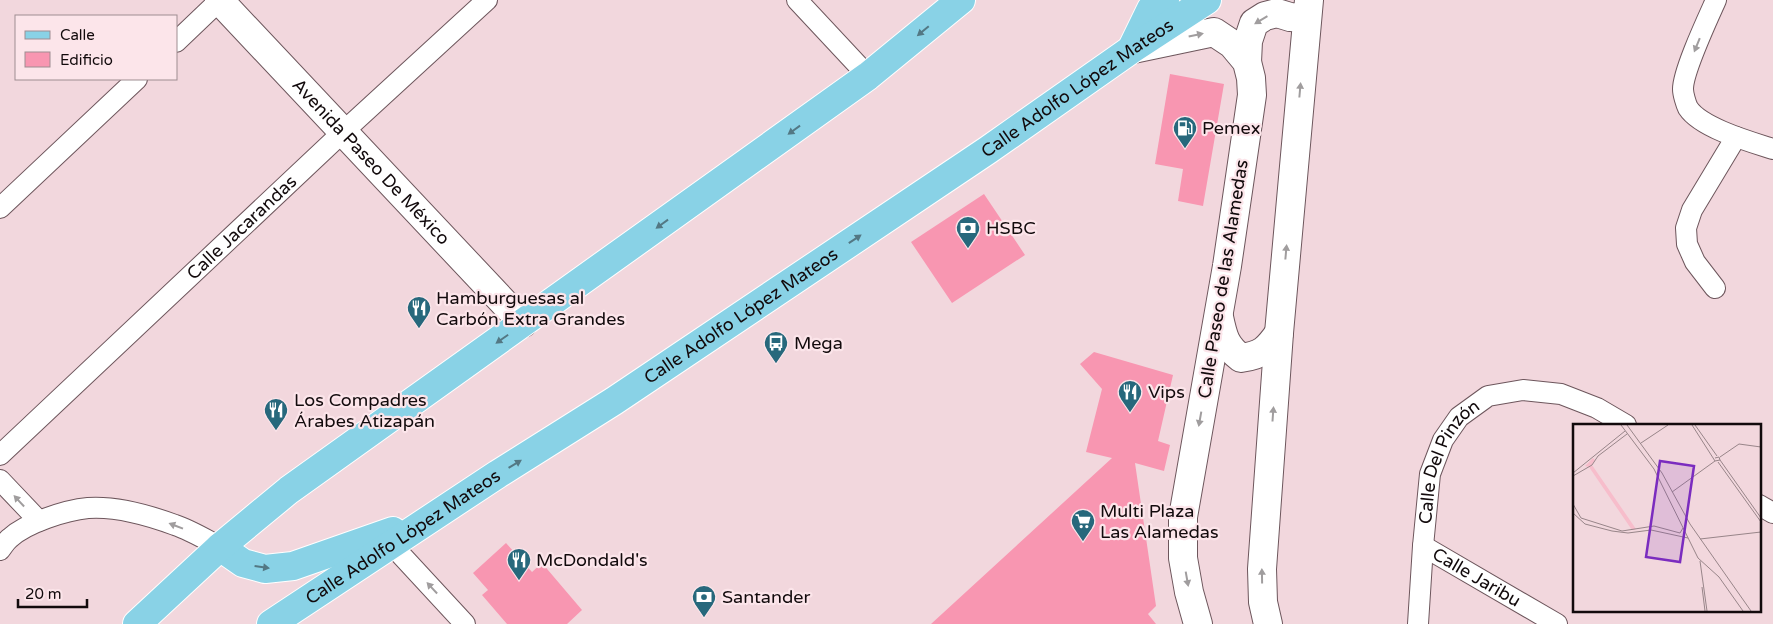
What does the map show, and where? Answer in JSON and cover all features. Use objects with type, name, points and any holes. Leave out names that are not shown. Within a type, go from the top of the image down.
[{"type":"main road","points":[[137,624],[220,547],[289,490],[524,324],[868,76],[961,0]]},
{"type":"main road","points":[[1132,49],[1151,9],[1165,0]]},
{"type":"main road","name":"Calle Adolfo López Mateos","points":[[270,624],[430,518],[614,401],[988,150],[1132,49],[1207,0]]},
{"type":"main road","points":[[220,547],[243,563],[265,569],[293,566],[430,518]]},
{"type":"street","name":"Avenida Paseo De México","points":[[220,0],[524,324]]},
{"type":"street","points":[[178,40],[220,0]]},
{"type":"street","name":"Calle Jacarandas","points":[[0,455],[343,132],[487,0]]},
{"type":"street","points":[[797,0],[868,76]]},
{"type":"street","points":[[1716,0],[1686,73],[1683,90],[1688,107],[1699,119],[1736,137],[1773,149]]},
{"type":"street","points":[[1247,62],[1248,41],[1254,23],[1265,16],[1278,13],[1290,17],[1308,9],[1279,333],[1262,569],[1263,602],[1268,624]]},
{"type":"street","points":[[1132,49],[1214,32],[1232,44],[1247,62]]},
{"type":"street","name":"Calle Paseo de las Alamedas","points":[[1198,624],[1189,592],[1183,558],[1183,517],[1246,140],[1252,95],[1251,78],[1247,62]]},
{"type":"street","points":[[0,208],[136,80]]},
{"type":"street","points":[[1715,288],[1695,262],[1687,244],[1686,228],[1692,210],[1736,137]]},
{"type":"street","points":[[1218,316],[1230,350],[1241,358],[1256,356],[1267,349],[1279,333]]},
{"type":"street","name":"Calle Del Pinzón","points":[[1418,624],[1430,474],[1443,440],[1459,417],[1488,396],[1523,390],[1561,394],[1596,408],[1624,424]]},
{"type":"street","points":[[0,480],[38,521]]},
{"type":"street","points":[[1760,506],[1773,513]]},
{"type":"street","points":[[0,550],[11,537],[38,521],[62,513],[88,508],[118,510],[176,525],[220,547]]},
{"type":"street","points":[[391,544],[465,624]]},
{"type":"street","name":"Calle Jaribu","points":[[1423,546],[1557,624]]},
{"type":"building","name":"Pemex","points":[[1170,74],[1224,84],[1203,206],[1178,201],[1183,169],[1155,164]]},
{"type":"building","name":"HSBC","points":[[984,194],[1025,255],[952,303],[911,242]]},
{"type":"building","name":"Multi Plaza Las Alamedas","points":[[1094,352],[1173,375],[1158,441],[1170,445],[1164,471],[1135,463],[1156,606],[1148,614],[1156,624],[931,624],[1112,458],[1086,452],[1102,389],[1080,364]]},
{"type":"building","name":"McDondald's","points":[[506,543],[532,572],[542,563],[582,610],[567,624],[507,624],[482,595],[488,590],[473,573]]},
{"type":"place","name":"Pemex","points":[[1185,149]]},
{"type":"place","name":"HSBC","points":[[968,249]]},
{"type":"place","name":"Hamburguesas al Carbón Extra Grandes","points":[[419,329]]},
{"type":"place","name":"Mega","points":[[776,364]]},
{"type":"place","name":"Vips","points":[[1130,413]]},
{"type":"place","name":"Los Compadres Árabes Atizapán","points":[[276,431]]},
{"type":"place","name":"Multi Plaza Las Alamedas","points":[[1083,542]]},
{"type":"place","name":"McDondald's","points":[[519,581]]},
{"type":"place","name":"Santander","points":[[704,618]]}]
